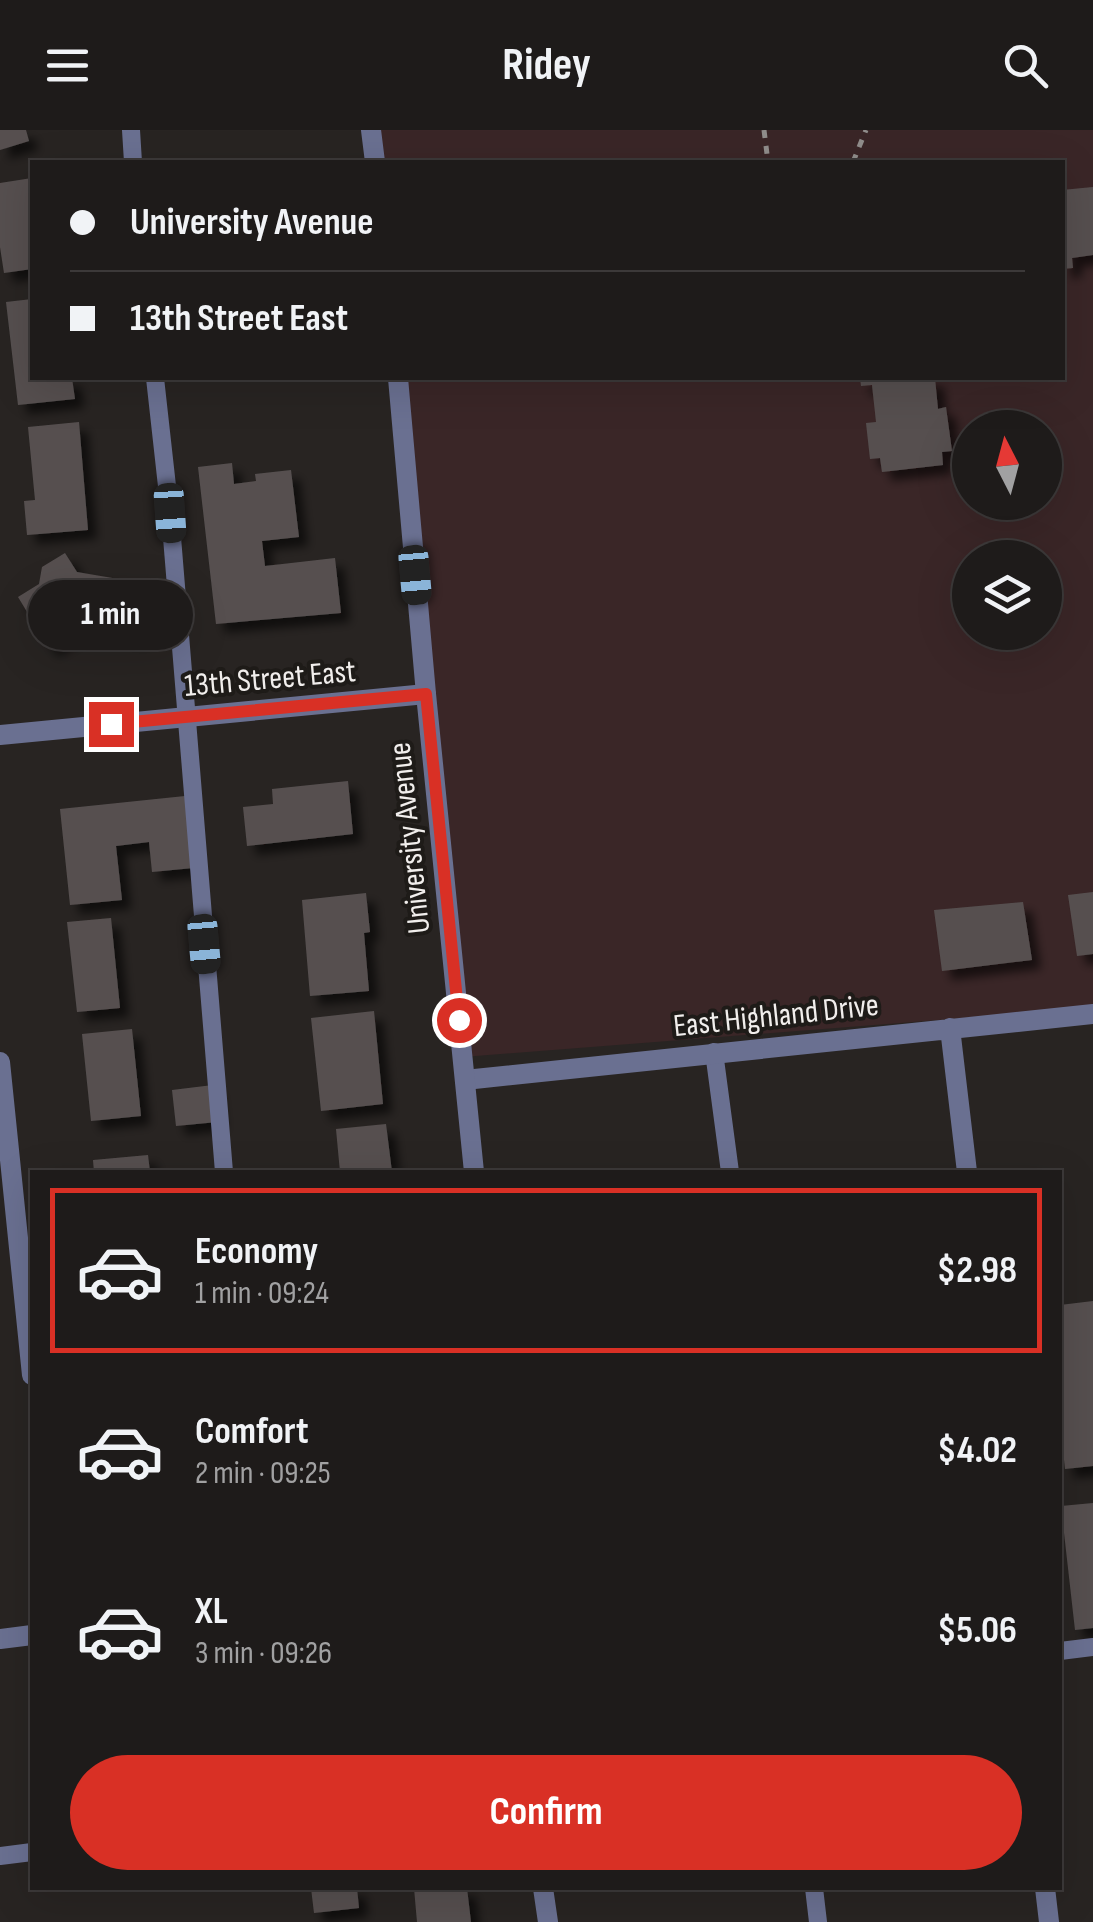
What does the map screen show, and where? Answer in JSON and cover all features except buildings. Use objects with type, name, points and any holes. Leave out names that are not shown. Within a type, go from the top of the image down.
[{"type":"street","points":[[372,130],[375,160]]},
{"type":"street","name":"University Avenue","points":[[398,380],[474,1170]]},
{"type":"street","name":"13th Street East","points":[[0,735],[426,694]]},
{"type":"street","name":"East Highland Drive","points":[[465,1080],[1093,1014]]},
{"type":"street","points":[[950,1028],[966,1170]]},
{"type":"street","points":[[0,1062],[30,1356]]},
{"type":"street","points":[[0,1639],[30,1635]]},
{"type":"street","points":[[543,1890],[548,1922]]},
{"type":"street","points":[[1045,1890],[1049,1922]]},
{"type":"lane","points":[[131,130],[133,160]]},
{"type":"lane","points":[[155,380],[170,513],[224,1170]]},
{"type":"lane","points":[[714,1052],[730,1170]]},
{"type":"lane","points":[[1062,1650],[1093,1647]]},
{"type":"lane","points":[[0,1856],[30,1852]]},
{"type":"lane","points":[[814,1890],[818,1922]]},
{"type":"path","points":[[764,130],[768,160]]},
{"type":"path","points":[[855,160],[866,130]]},
{"type":"shaded area","points":[[366,130],[1093,130],[1093,1008],[463,1057],[392,380],[1065,380],[1065,160],[370,160]]},
{"type":"route","points":[[111,724],[426,694],[459,1020]]}]
